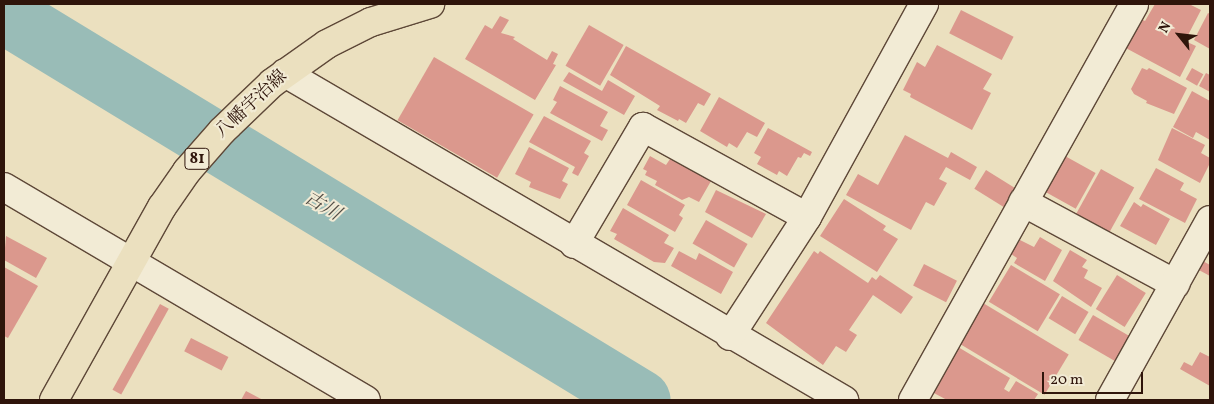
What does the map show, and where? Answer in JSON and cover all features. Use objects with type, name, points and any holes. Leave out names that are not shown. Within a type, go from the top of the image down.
[{"type":"main road","name":"八幡宇治線","points":[[54,400],[134,256],[187,171],[229,124],[278,78],[327,44],[371,22],[430,4]]},
{"type":"street","points":[[730,336],[806,217],[924,4]]},
{"type":"street","points":[[914,400],[1134,4]]},
{"type":"street","points":[[278,78],[574,244],[730,336],[844,400]]},
{"type":"street","points":[[574,244],[643,127],[806,217]]},
{"type":"street","points":[[4,187],[134,256],[366,400]]},
{"type":"street","points":[[1023,202],[1175,284]]},
{"type":"street","points":[[1110,400],[1210,220]]},
{"type":"building","points":[[1155,4],[1189,4],[1201,10],[1185,41],[1196,46],[1180,77],[1122,46],[1137,17],[1145,21]]},
{"type":"building","points":[[961,10],[1014,37],[1002,60],[949,33]]},
{"type":"building","points":[[1208,13],[1210,14],[1210,49],[1194,40]]},
{"type":"building","points":[[500,16],[509,20],[501,33],[515,37],[513,39],[547,60],[552,51],[558,54],[553,64],[556,65],[535,100],[465,59],[485,25],[492,29]]},
{"type":"building","points":[[589,25],[624,45],[600,86],[566,66]]},
{"type":"building","points":[[937,45],[992,74],[983,89],[991,93],[972,130],[910,97],[911,94],[903,90],[917,62],[925,67]]},
{"type":"building","points":[[626,46],[711,94],[704,106],[698,103],[686,123],[679,119],[678,121],[657,110],[660,106],[610,75]]},
{"type":"building","points":[[434,57],[534,114],[497,178],[398,120]]},
{"type":"building","points":[[1142,68],[1147,70],[1149,68],[1187,88],[1174,114],[1146,103],[1147,101],[1134,94],[1131,89]]},
{"type":"building","points":[[1192,68],[1203,74],[1197,86],[1186,79]]},
{"type":"building","points":[[569,72],[602,91],[608,80],[635,96],[624,115],[563,81]]},
{"type":"building","points":[[1206,73],[1210,75],[1210,92],[1199,86]]},
{"type":"building","points":[[560,86],[608,112],[600,126],[608,130],[602,141],[550,113],[557,102],[553,100]]},
{"type":"building","points":[[1192,91],[1210,101],[1210,140],[1196,132],[1193,138],[1173,127]]},
{"type":"building","points":[[719,97],[765,123],[757,137],[747,132],[737,148],[729,143],[727,147],[700,131]]},
{"type":"building","points":[[544,116],[591,141],[584,153],[589,156],[578,176],[572,173],[575,167],[529,142]]},
{"type":"building","points":[[768,128],[812,152],[810,156],[804,153],[801,158],[798,157],[787,176],[779,171],[777,175],[757,164],[761,157],[754,153]]},
{"type":"building","points":[[1172,128],[1205,145],[1201,153],[1210,158],[1210,163],[1200,183],[1158,160]]},
{"type":"building","points":[[905,135],[948,158],[951,152],[977,167],[970,180],[946,167],[939,179],[947,183],[934,206],[926,202],[911,230],[846,195],[858,174],[878,185]]},
{"type":"building","points":[[529,147],[569,168],[562,181],[568,184],[560,199],[529,187],[531,182],[515,174]]},
{"type":"building","points":[[650,156],[666,165],[670,159],[711,181],[699,202],[689,197],[682,200],[655,185],[657,181],[645,175],[647,171],[643,169]]},
{"type":"building","points":[[1065,156],[1096,173],[1076,209],[1045,192]]},
{"type":"building","points":[[1156,168],[1184,183],[1180,190],[1197,199],[1185,223],[1139,199]]},
{"type":"building","points":[[1101,169],[1134,187],[1109,233],[1076,214]]},
{"type":"building","points":[[986,170],[1017,189],[1005,208],[974,189]]},
{"type":"building","points":[[641,180],[685,205],[679,215],[683,218],[675,232],[627,205]]},
{"type":"building","points":[[716,190],[766,214],[752,238],[705,212]]},
{"type":"building","points":[[844,199],[886,226],[883,230],[898,239],[877,272],[820,236]]},
{"type":"building","points":[[1134,202],[1141,207],[1143,204],[1170,219],[1156,245],[1120,226]]},
{"type":"building","points":[[623,208],[669,235],[664,243],[674,248],[665,263],[654,262],[614,239],[617,234],[610,231]]},
{"type":"building","points":[[706,220],[748,244],[734,267],[692,243]]},
{"type":"building","points":[[6,236],[47,258],[36,278],[4,260]]},
{"type":"building","points":[[1040,237],[1062,250],[1045,281],[1014,263],[1017,258],[1011,254],[1020,240],[1034,247]]},
{"type":"building","points":[[1070,250],[1087,260],[1082,267],[1088,270],[1084,278],[1102,288],[1091,307],[1053,281]]},
{"type":"building","points":[[679,251],[696,260],[699,253],[733,272],[721,294],[671,266]]},
{"type":"building","points":[[814,251],[818,254],[820,251],[868,283],[872,277],[876,280],[880,275],[913,297],[901,314],[873,295],[849,330],[857,335],[846,352],[836,346],[823,365],[766,323]]},
{"type":"building","points":[[1201,260],[1210,265],[1210,276],[1197,269]]},
{"type":"building","points":[[924,264],[957,281],[946,302],[913,285]]},
{"type":"building","points":[[1011,265],[1060,294],[1038,331],[989,302]]},
{"type":"building","points":[[4,267],[38,286],[8,338],[4,336]]},
{"type":"building","points":[[1117,275],[1146,293],[1125,327],[1096,309]]},
{"type":"building","points":[[1062,296],[1089,312],[1075,334],[1049,318]]},
{"type":"building","points":[[983,303],[1069,355],[1045,395],[959,343]]},
{"type":"building","points":[[160,304],[169,309],[121,395],[112,390]]},
{"type":"building","points":[[1093,315],[1136,340],[1122,365],[1078,340]]},
{"type":"building","points":[[191,338],[228,357],[222,370],[184,351]]},
{"type":"building","points":[[958,347],[1010,378],[1004,389],[1009,392],[1016,381],[1038,394],[1034,400],[947,400],[932,392]]},
{"type":"building","points":[[1200,352],[1210,357],[1210,386],[1180,369],[1184,362],[1192,366]]},
{"type":"building","points":[[246,391],[263,400],[241,400]]},
{"type":"waterway","name":"古川","points":[[4,13],[640,400]]}]
